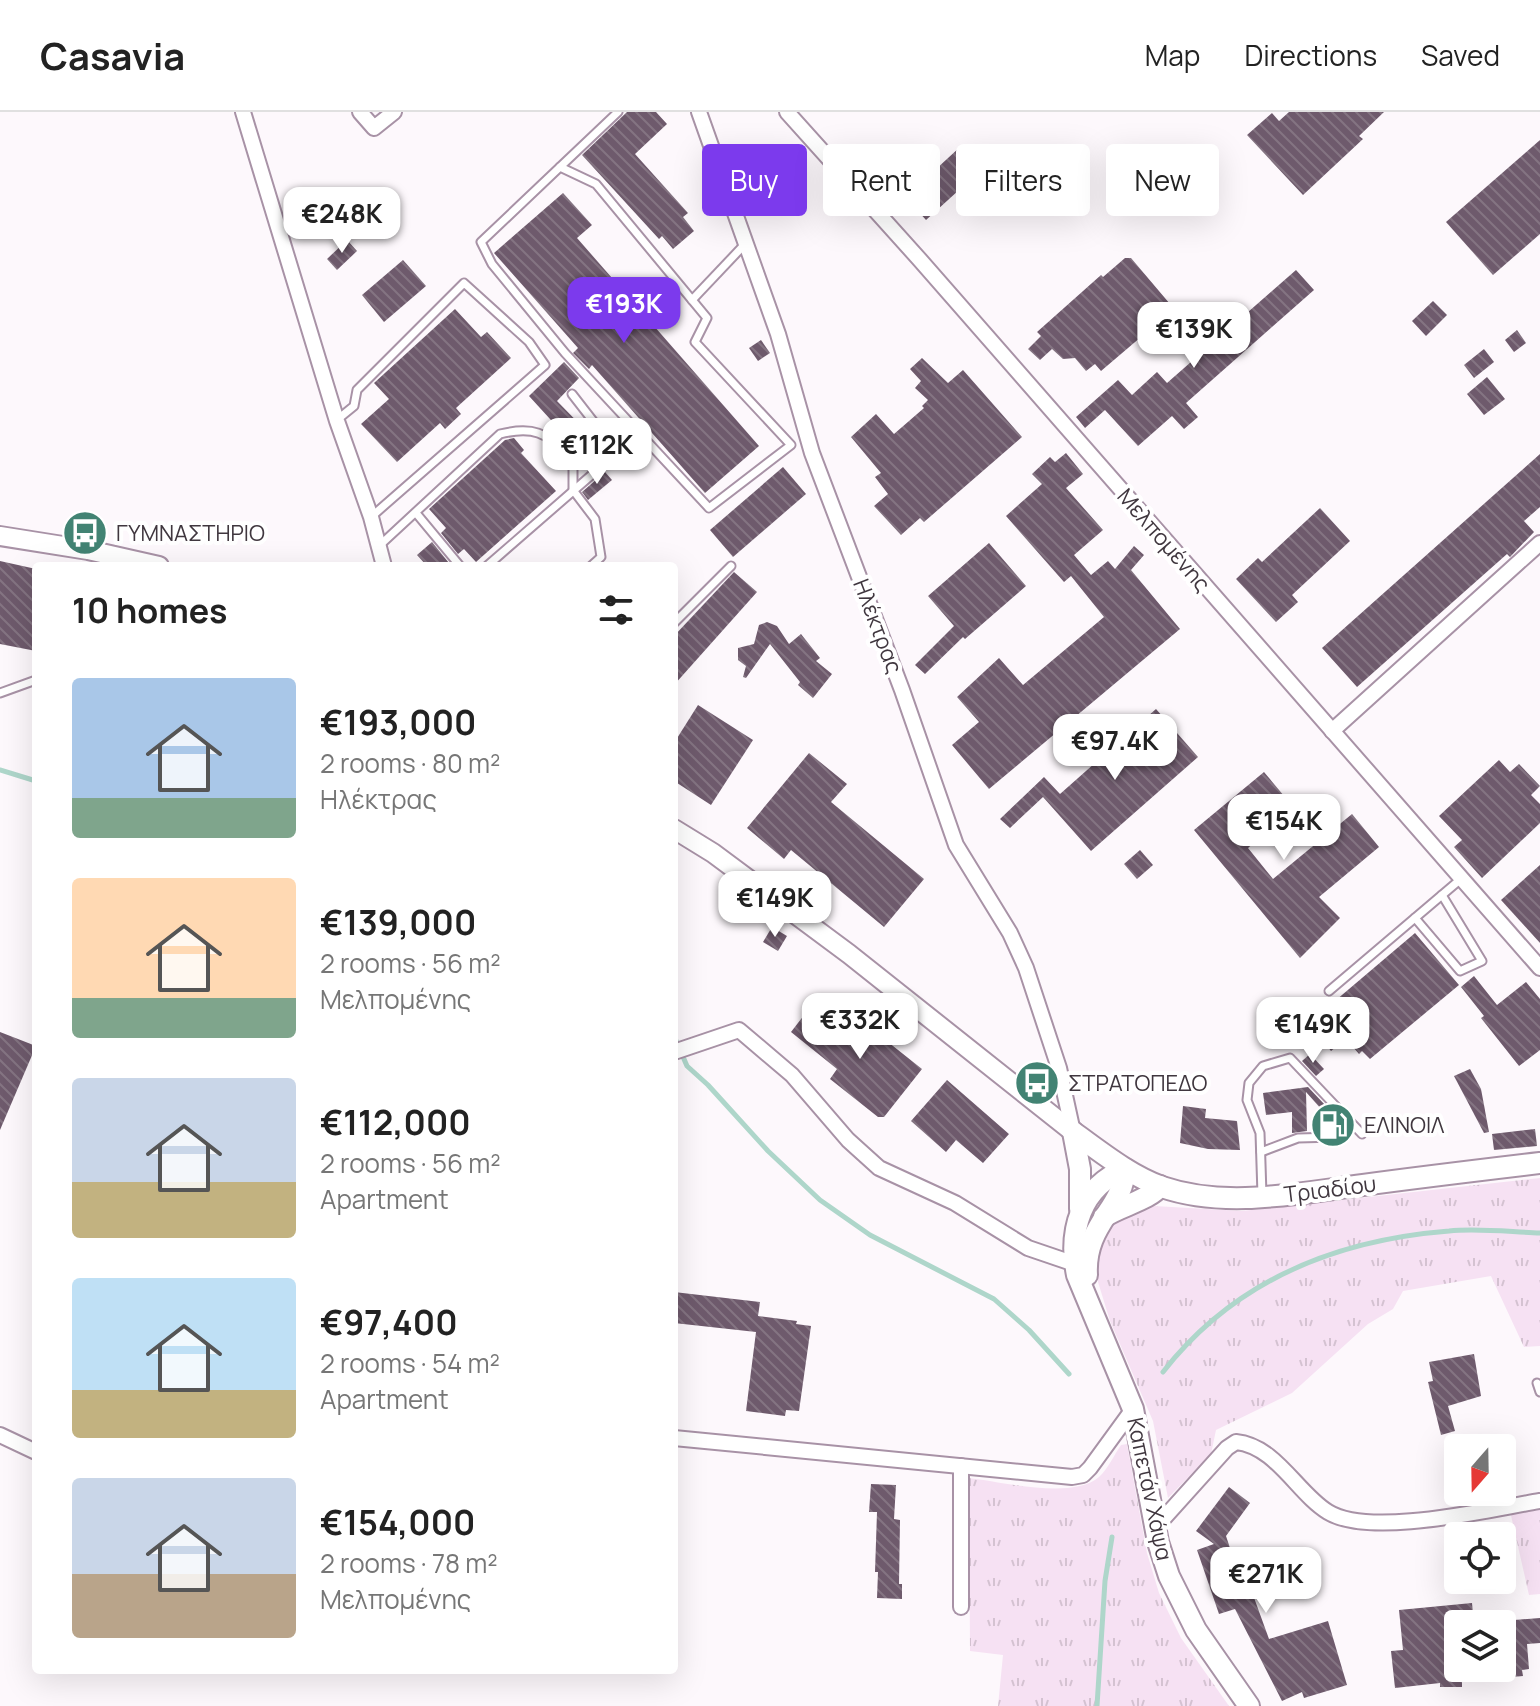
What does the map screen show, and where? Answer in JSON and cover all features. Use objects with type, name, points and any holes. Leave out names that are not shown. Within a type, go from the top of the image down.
[{"type":"main road","name":"Τριαδίου","points":[[1073,1132],[1125,1169],[1160,1186],[1211,1197],[1262,1197],[1540,1163]]},
{"type":"main road","name":"Καπετάν Χάψα","points":[[1073,1132],[1080,1169],[1080,1209],[1075,1233],[1075,1264],[1079,1283],[1133,1409],[1155,1528],[1169,1576],[1196,1630],[1249,1706]]},
{"type":"main road","name":"Καπετάν Χάψα","points":[[1090,1304],[1086,1262],[1092,1237],[1123,1184],[1125,1169]]},
{"type":"main road","points":[[1080,1209],[1105,1179],[1125,1169]]},
{"type":"main road","points":[[1101,1220],[1153,1194],[1160,1186]]},
{"type":"street","points":[[243,112],[383,562]]},
{"type":"street","points":[[360,112],[374,128],[394,112]]},
{"type":"street","name":"Ηλέκτρας","points":[[699,112],[778,334],[817,465],[902,690],[956,845],[1010,933],[1026,968],[1059,1068],[1073,1132]]},
{"type":"street","name":"Μελπομένης","points":[[787,112],[1540,968]]},
{"type":"street","points":[[0,536],[106,560]]},
{"type":"street","points":[[1332,731],[1540,543]]},
{"type":"street","points":[[678,831],[713,853],[849,954],[1073,1132]]},
{"type":"street","points":[[678,1051],[739,1030],[792,1075],[848,1140],[879,1168],[955,1203],[1028,1248],[1075,1264]]},
{"type":"street","points":[[678,1438],[1072,1477],[1083,1475],[1133,1409]]},
{"type":"street","points":[[0,1435],[32,1450]]},
{"type":"street","points":[[1155,1528],[1227,1448],[1236,1442],[1263,1454],[1327,1512],[1355,1522],[1406,1521],[1540,1501]]},
{"type":"street","points":[[961,1466],[961,1607]]},
{"type":"lane","points":[[560,167],[596,184],[707,318],[695,342],[791,445],[709,508],[565,353],[492,264],[481,242],[560,167],[618,112]]},
{"type":"lane","points":[[692,300],[746,243]]},
{"type":"lane","points":[[337,421],[354,406],[357,390],[464,283],[529,342],[545,365],[371,517]]},
{"type":"lane","points":[[492,562],[611,458],[607,439],[572,394]]},
{"type":"lane","points":[[379,546],[500,434],[520,429],[546,435],[573,457],[573,490],[595,519],[600,540],[601,557],[595,562]]},
{"type":"lane","points":[[416,513],[457,562]]},
{"type":"lane","points":[[678,619],[731,566]]},
{"type":"lane","points":[[0,693],[32,681]]},
{"type":"lane","points":[[1329,991],[1462,878]]},
{"type":"lane","points":[[1415,918],[1460,971],[1482,961],[1442,895]]},
{"type":"lane","points":[[1262,1197],[1260,1133],[1247,1100],[1249,1083],[1263,1066],[1290,1058],[1362,1134]]},
{"type":"lane","points":[[1261,1152],[1298,1138],[1336,1137]]},
{"type":"lane","points":[[1537,1383],[1540,1392]]},
{"type":"green space","points":[[1540,1178],[1540,1346],[1524,1347],[1491,1276],[1403,1291],[1393,1309],[1368,1324],[1292,1393],[1216,1430],[1211,1454],[1168,1498],[1153,1421],[1110,1321],[1098,1282],[1097,1250],[1109,1224],[1145,1207],[1154,1206],[1242,1211]]},
{"type":"green space","points":[[1127,1444],[1147,1553],[1159,1593],[1181,1638],[1229,1706],[998,1706],[1003,1655],[970,1651],[969,1478],[1037,1488],[1087,1484],[1099,1477],[1121,1445]]},
{"type":"green space","points":[[1540,1505],[1540,1594],[1529,1595],[1516,1538],[1516,1522],[1512,1522],[1510,1511]]},
{"type":"building","points":[[627,112],[656,112],[667,124],[635,154],[688,213],[683,217],[694,231],[673,249],[662,236],[659,239],[582,155]]},
{"type":"building","points":[[1289,112],[1384,112],[1359,136],[1363,139],[1303,195],[1247,135],[1272,113],[1279,121]]},
{"type":"building","points":[[1540,140],[1540,234],[1493,275],[1446,222]]},
{"type":"building","points":[[956,151],[956,193],[940,207],[940,165]]},
{"type":"building","points":[[563,193],[592,225],[577,238],[759,446],[705,493],[592,365],[589,369],[573,353],[578,348],[494,253]]},
{"type":"building","points":[[347,240],[357,251],[337,270],[327,259]]},
{"type":"building","points":[[1125,258],[1131,258],[1170,304],[1144,326],[1148,331],[1101,371],[1095,364],[1086,371],[1075,358],[1063,359],[1052,349],[1040,360],[1028,349],[1041,336],[1037,332],[1101,275],[1103,277]]},
{"type":"building","points":[[403,260],[426,286],[384,322],[362,295]]},
{"type":"building","points":[[1296,270],[1314,290],[1186,403],[1198,417],[1184,429],[1172,416],[1138,446],[1105,410],[1085,428],[1076,417],[1118,380],[1132,395],[1157,372],[1167,383]]},
{"type":"building","points":[[1433,301],[1447,315],[1426,336],[1412,321]]},
{"type":"building","points":[[455,309],[481,337],[487,332],[511,358],[456,408],[461,414],[445,429],[440,423],[397,462],[361,424],[389,399],[374,383]]},
{"type":"building","points":[[1517,330],[1526,343],[1514,352],[1505,340]]},
{"type":"building","points":[[761,340],[770,353],[758,361],[749,348]]},
{"type":"building","points":[[1484,349],[1494,362],[1474,378],[1464,365]]},
{"type":"building","points":[[922,358],[948,383],[963,370],[1022,437],[924,522],[920,518],[901,535],[874,506],[888,494],[875,477],[881,473],[851,437],[876,414],[894,434],[924,408],[922,406],[928,400],[915,388],[921,381],[910,369]]},
{"type":"building","points":[[564,362],[579,378],[557,401],[602,447],[604,454],[592,465],[529,396]]},
{"type":"building","points":[[1487,377],[1505,399],[1484,415],[1467,394]]},
{"type":"building","points":[[514,438],[524,450],[521,453],[556,491],[476,562],[464,549],[458,554],[441,533],[446,528],[429,509],[505,440]]},
{"type":"building","points":[[1066,453],[1083,474],[1066,488],[1103,530],[1074,555],[1091,575],[1108,561],[1115,569],[1134,546],[1144,555],[1131,570],[1180,629],[989,789],[952,745],[979,722],[957,697],[999,658],[1023,685],[1104,617],[1071,576],[1064,582],[1006,516],[1042,484],[1032,474],[1050,457],[1055,462]]},
{"type":"building","points":[[1540,454],[1540,507],[1524,521],[1534,532],[1510,557],[1507,554],[1357,687],[1322,648]]},
{"type":"building","points":[[783,467],[806,494],[733,557],[710,530]]},
{"type":"building","points":[[605,472],[612,480],[588,500],[582,492]]},
{"type":"building","points":[[1320,508],[1350,541],[1292,595],[1298,602],[1276,622],[1236,579],[1258,558],[1262,562]]},
{"type":"building","points":[[432,542],[448,562],[423,562],[417,555]]},
{"type":"building","points":[[989,543],[1026,586],[965,639],[963,637],[925,674],[915,665],[954,626],[928,596]]},
{"type":"building","points":[[0,561],[32,568],[32,650],[0,644]]},
{"type":"building","points":[[734,572],[757,592],[678,681],[678,632]]},
{"type":"building","points":[[767,622],[777,626],[789,644],[801,634],[820,658],[816,661],[832,674],[813,698],[798,685],[800,682],[770,644],[746,678],[743,677],[746,666],[738,660],[738,648],[754,644],[759,625]]},
{"type":"building","points":[[698,705],[753,740],[711,805],[678,784],[678,737]]},
{"type":"building","points":[[1156,709],[1198,757],[1091,851],[1043,797],[1010,828],[1000,819],[1044,777],[1060,794]]},
{"type":"building","points":[[809,753],[847,784],[831,802],[924,879],[884,927],[791,850],[784,859],[747,828]]},
{"type":"building","points":[[1499,760],[1510,772],[1519,764],[1540,786],[1531,795],[1540,804],[1540,823],[1482,878],[1454,847],[1462,840],[1439,816]]},
{"type":"building","points":[[1264,772],[1295,809],[1248,848],[1273,879],[1352,814],[1379,847],[1319,897],[1340,918],[1300,958],[1194,830]]},
{"type":"building","points":[[1140,850],[1153,865],[1137,879],[1124,864]]},
{"type":"building","points":[[1540,865],[1540,943],[1501,900]]},
{"type":"building","points":[[772,927],[787,936],[778,951],[763,942]]},
{"type":"building","points":[[1415,933],[1459,985],[1370,1059],[1362,1051],[1359,1054],[1346,1039],[1331,1051],[1309,1023]]},
{"type":"building","points":[[1474,976],[1497,1005],[1526,982],[1540,999],[1540,1050],[1519,1066],[1461,987]]},
{"type":"building","points":[[808,1010],[826,1024],[829,1020],[842,1030],[854,1015],[922,1069],[884,1117],[878,1117],[830,1079],[837,1069],[791,1032]]},
{"type":"building","points":[[0,1032],[32,1044],[32,1055],[0,1130]]},
{"type":"building","points":[[1310,1054],[1324,1069],[1316,1076],[1302,1061]]},
{"type":"building","points":[[1470,1069],[1481,1089],[1489,1132],[1484,1133],[1454,1076]]},
{"type":"building","points":[[947,1080],[1009,1134],[983,1163],[956,1140],[946,1152],[911,1121]]},
{"type":"building","points":[[1308,1087],[1343,1124],[1338,1128],[1306,1092],[1307,1131],[1292,1133],[1292,1112],[1266,1115],[1263,1093]]},
{"type":"building","points":[[1183,1106],[1206,1109],[1205,1118],[1237,1121],[1240,1150],[1208,1149],[1180,1143]]},
{"type":"building","points":[[1535,1129],[1537,1146],[1494,1150],[1492,1134]]},
{"type":"building","points":[[678,1292],[760,1302],[758,1316],[811,1326],[799,1411],[786,1410],[785,1416],[746,1411],[756,1332],[678,1323]]},
{"type":"building","points":[[1474,1354],[1481,1396],[1448,1406],[1455,1431],[1441,1435],[1428,1382],[1433,1381],[1429,1362]]},
{"type":"building","points":[[871,1484],[896,1485],[894,1519],[900,1520],[899,1584],[902,1584],[902,1599],[877,1598],[877,1512],[869,1512]]},
{"type":"building","points":[[1229,1487],[1250,1503],[1226,1536],[1238,1572],[1244,1570],[1269,1639],[1328,1621],[1347,1685],[1304,1698],[1302,1692],[1282,1701],[1235,1609],[1219,1614],[1197,1550],[1214,1544],[1196,1531]]},
{"type":"building","points":[[1472,1603],[1473,1610],[1444,1610],[1444,1682],[1462,1682],[1462,1687],[1440,1687],[1440,1683],[1395,1688],[1391,1651],[1403,1650],[1399,1610]]},
{"type":"building","points":[[1540,1618],[1540,1643],[1527,1644],[1529,1669],[1522,1670],[1523,1676],[1516,1677],[1516,1620]]},
{"type":"waterway","points":[[0,770],[32,780]]},
{"type":"waterway","points":[[678,1045],[687,1066],[820,1200],[870,1235],[994,1299],[1029,1330],[1069,1374]]},
{"type":"waterway","points":[[1163,1372],[1191,1340],[1222,1313],[1255,1290],[1327,1256],[1366,1244],[1449,1231],[1540,1233]]},
{"type":"waterway","points":[[1097,1706],[1105,1581],[1112,1537]]},
{"type":"place","name":"ΓΥΜΝΑΣΤΗΡΙΟ","points":[[85,533]]},
{"type":"place","name":"ΣΤΡΑΤΟΠΕΔΟ","points":[[1037,1083]]},
{"type":"place","name":"ΕΛΙΝΟΙΛ","points":[[1333,1125]]}]
